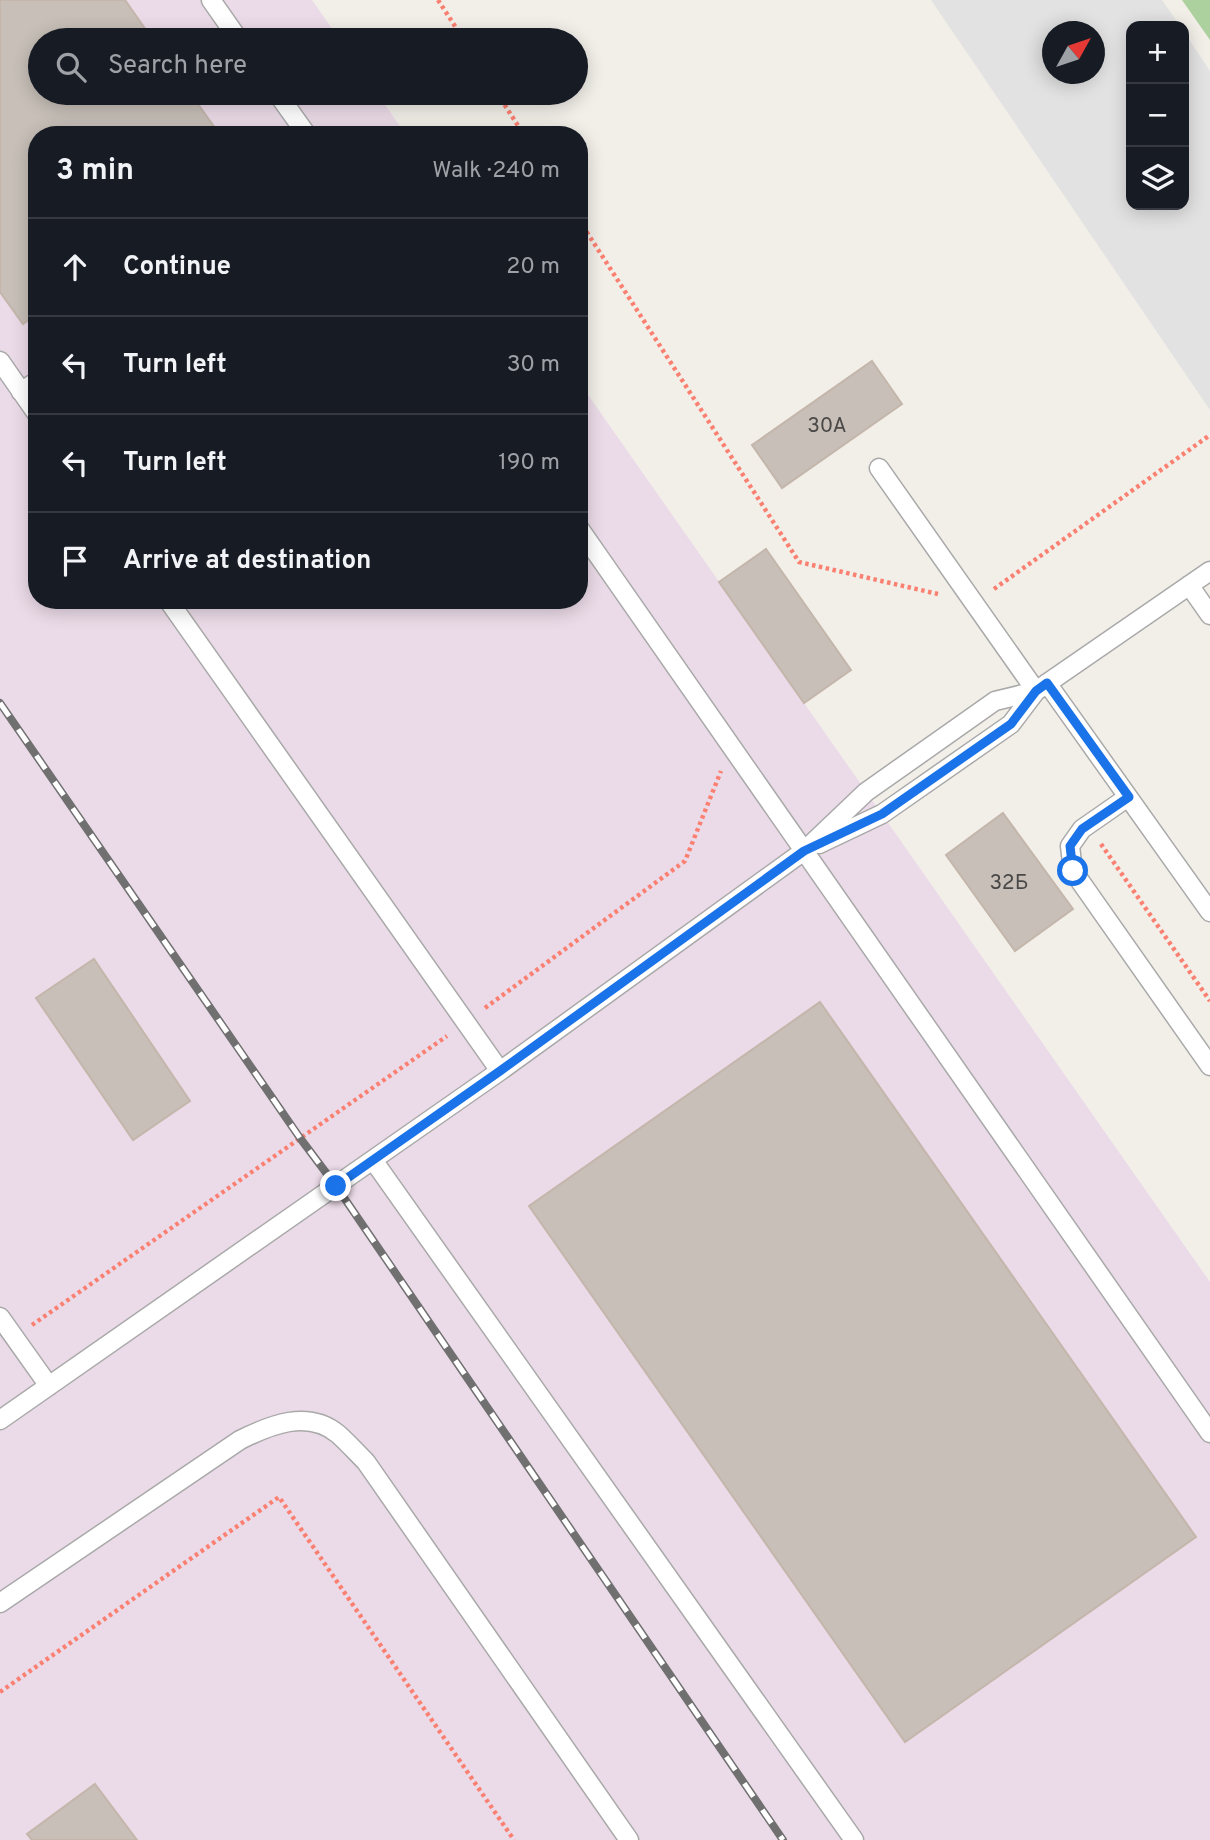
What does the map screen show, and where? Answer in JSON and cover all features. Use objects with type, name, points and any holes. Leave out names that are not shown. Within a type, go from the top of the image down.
[{"type":"lane","points":[[211,0],[231,28]]},
{"type":"lane","points":[[286,105],[301,126]]},
{"type":"lane","points":[[0,361],[28,401]]},
{"type":"lane","points":[[22,392],[28,388]]},
{"type":"lane","points":[[879,468],[974,603],[1129,797],[1210,912]]},
{"type":"lane","points":[[588,540],[1210,1433]]},
{"type":"lane","points":[[804,851],[882,814],[1011,724],[1041,687],[1210,571]]},
{"type":"lane","points":[[1189,585],[1210,615]]},
{"type":"lane","points":[[174,609],[500,1071]]},
{"type":"lane","points":[[0,1420],[500,1071],[804,851],[866,792],[995,701],[1041,687]]},
{"type":"lane","points":[[1129,797],[1082,829],[1070,846],[1073,871],[1210,1066]]},
{"type":"lane","points":[[373,1160],[854,1840]]},
{"type":"lane","points":[[0,1317],[49,1386]]},
{"type":"lane","points":[[0,1603],[240,1440],[272,1424],[308,1420],[336,1433],[366,1462],[629,1840]]},
{"type":"path","points":[[438,0],[456,28]]},
{"type":"path","points":[[505,105],[518,126]]},
{"type":"path","points":[[588,234],[799,562],[974,603],[1210,435]]},
{"type":"path","points":[[15,1338],[466,1023],[685,860],[731,746]]},
{"type":"path","points":[[1088,825],[1210,1001]]},
{"type":"path","points":[[0,1692],[279,1497],[514,1840]]},
{"type":"shaded area","points":[[0,0],[312,0],[332,28],[28,28],[28,105],[385,105],[400,126],[28,126],[28,609],[588,609],[588,395],[1210,1282],[1210,1840],[0,1840]]},
{"type":"shaded area","points":[[931,0],[1162,0],[1177,21],[1126,21],[1126,210],[1189,210],[1189,40],[1210,71],[1210,410]]},
{"type":"green space","points":[[1182,0],[1210,0],[1210,40]]},
{"type":"building","points":[[0,0],[125,0],[145,28],[28,28],[28,105],[199,105],[214,126],[28,126],[28,320],[23,324],[0,292]]},
{"type":"building","points":[[872,361],[902,404],[782,488],[752,445]]},
{"type":"building","points":[[766,549],[851,670],[804,703],[719,582]]},
{"type":"building","points":[[1003,813],[1073,909],[1015,951],[946,855]]},
{"type":"building","points":[[94,959],[190,1101],[133,1140],[36,998]]},
{"type":"building","points":[[820,1002],[1196,1537],[905,1742],[529,1206]]},
{"type":"building","points":[[95,1784],[137,1840],[32,1840],[27,1834]]},
{"type":"railway","points":[[0,703],[300,1138],[336,1186],[783,1840]]},
{"type":"route","points":[[336,1186],[804,851],[882,814],[1011,724],[1036,691],[1047,683],[1129,797],[1082,829],[1070,846],[1073,871]]}]
